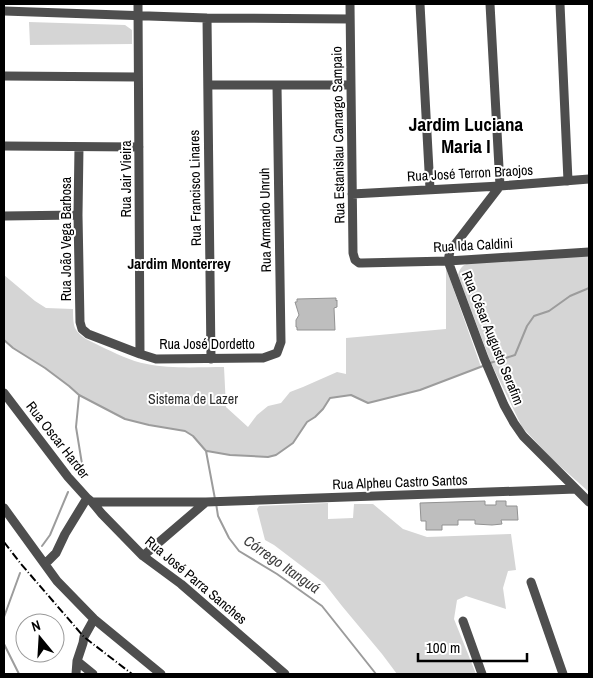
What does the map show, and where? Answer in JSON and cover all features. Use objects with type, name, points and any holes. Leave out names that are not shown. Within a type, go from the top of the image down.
[{"type":"street","name":"Rua Jair Vieira","points":[[138,4],[140,354]]},
{"type":"street","name":"Rua Estanislau Camargo Sampaio","points":[[350,4],[353,253],[355,260],[359,263]]},
{"type":"street","points":[[420,4],[430,189]]},
{"type":"street","points":[[448,261],[450,251],[500,186],[490,4]]},
{"type":"street","points":[[560,4],[568,181]]},
{"type":"street","points":[[4,11],[65,8],[138,15],[207,18],[350,19]]},
{"type":"street","name":"Rua Francisco Linares","points":[[207,18],[211,359]]},
{"type":"street","points":[[4,76],[138,77]]},
{"type":"street","points":[[208,85],[351,85]]},
{"type":"street","name":"Rua Armando Unruh","points":[[277,86],[281,342],[277,353]]},
{"type":"street","points":[[4,146],[139,147]]},
{"type":"street","name":"Rua João Vega Barbosa","points":[[79,148],[78,215],[80,322],[82,329]]},
{"type":"street","name":"Rua José Terron Braojos","points":[[352,194],[589,180]]},
{"type":"street","points":[[4,216],[78,215]]},
{"type":"street","name":"Rua Ida Caldini","points":[[359,263],[448,261],[589,252]]},
{"type":"street","name":"Rua César Augusto Serafim","points":[[448,261],[484,358],[504,405],[514,423],[523,436],[576,490]]},
{"type":"street","name":"Rua José Dordetto","points":[[82,329],[88,334],[156,359],[264,358],[277,353]]},
{"type":"street","name":"Rua Oscar Harder","points":[[4,393],[68,477],[90,500]]},
{"type":"street","points":[[576,490],[589,502]]},
{"type":"street","name":"Rua Alpheu Castro Santos","points":[[90,500],[207,502],[576,490]]},
{"type":"street","points":[[45,564],[56,553],[65,534],[90,500]]},
{"type":"street","name":"Rua José Parra Sanches","points":[[90,500],[143,556],[180,584],[285,674]]},
{"type":"street","points":[[168,502],[181,506],[184,514],[181,524]]},
{"type":"street","points":[[143,556],[207,502]]},
{"type":"street","points":[[4,508],[57,581],[94,619],[161,674]]},
{"type":"street","points":[[530,582],[563,674]]},
{"type":"street","points":[[76,674],[77,661],[84,637],[94,619]]},
{"type":"street","points":[[463,621],[482,674]]},
{"type":"street","points":[[77,661],[93,674]]},
{"type":"green space","points":[[29,22],[125,25],[132,30],[132,44],[30,45]]},
{"type":"green space","points":[[589,255],[589,492],[552,459],[522,427],[491,363],[458,275],[462,267],[470,263]]},
{"type":"green space","name":"Sistema de Lazer","points":[[446,268],[481,367],[420,390],[368,403],[351,395],[330,398],[323,409],[307,422],[293,443],[276,455],[267,457],[230,455],[206,451],[193,436],[185,431],[125,419],[79,395],[45,368],[13,348],[4,340],[4,275],[46,308],[73,309],[74,326],[83,337],[123,356],[141,363],[165,367],[224,367],[226,407],[248,427],[257,415],[268,406],[281,403],[290,392],[337,372],[346,374],[346,338],[446,329]]},
{"type":"green space","points":[[328,503],[328,519],[353,518],[354,504],[373,504],[403,529],[427,537],[511,534],[516,570],[508,571],[503,588],[506,609],[466,596],[457,600],[454,619],[476,674],[397,674],[324,583],[265,540],[257,509],[259,506]]},
{"type":"building","points":[[336,298],[337,307],[334,308],[335,330],[297,330],[296,320],[299,315],[295,302],[297,302],[297,299]]},
{"type":"building","points":[[485,501],[485,505],[496,505],[496,501],[506,501],[506,506],[517,506],[518,520],[501,520],[502,524],[492,525],[475,524],[475,520],[458,520],[458,525],[442,525],[442,530],[426,530],[426,521],[421,521],[420,503]]},
{"type":"waterway","points":[[490,363],[515,355],[527,326],[534,316],[549,311],[570,296],[589,288]]},
{"type":"waterway","name":"Córrego Itanguá","points":[[4,340],[13,348],[45,368],[79,395],[125,419],[185,431],[193,436],[206,451],[215,499]]},
{"type":"waterway","points":[[207,451],[230,455],[268,457],[276,455],[293,443],[307,422],[323,409],[330,398],[351,395],[368,403],[420,390],[483,366]]},
{"type":"waterway","points":[[78,474],[82,464],[76,427],[79,396]]},
{"type":"waterway","points":[[42,546],[50,535],[68,492]]},
{"type":"waterway","name":"Córrego Itanguá","points":[[216,503],[218,516],[229,538],[239,551],[277,574],[322,606],[376,674]]},
{"type":"waterway","points":[[4,617],[20,573]]},
{"type":"waterway","points":[[4,644],[19,674]]},
{"type":"railway","points":[[4,542],[84,637],[132,674]]},
{"type":"district","name":"Jardim Luciana Maria I","points":[[466,135]]},
{"type":"district","name":"Jardim Monterrey","points":[[179,263]]}]
